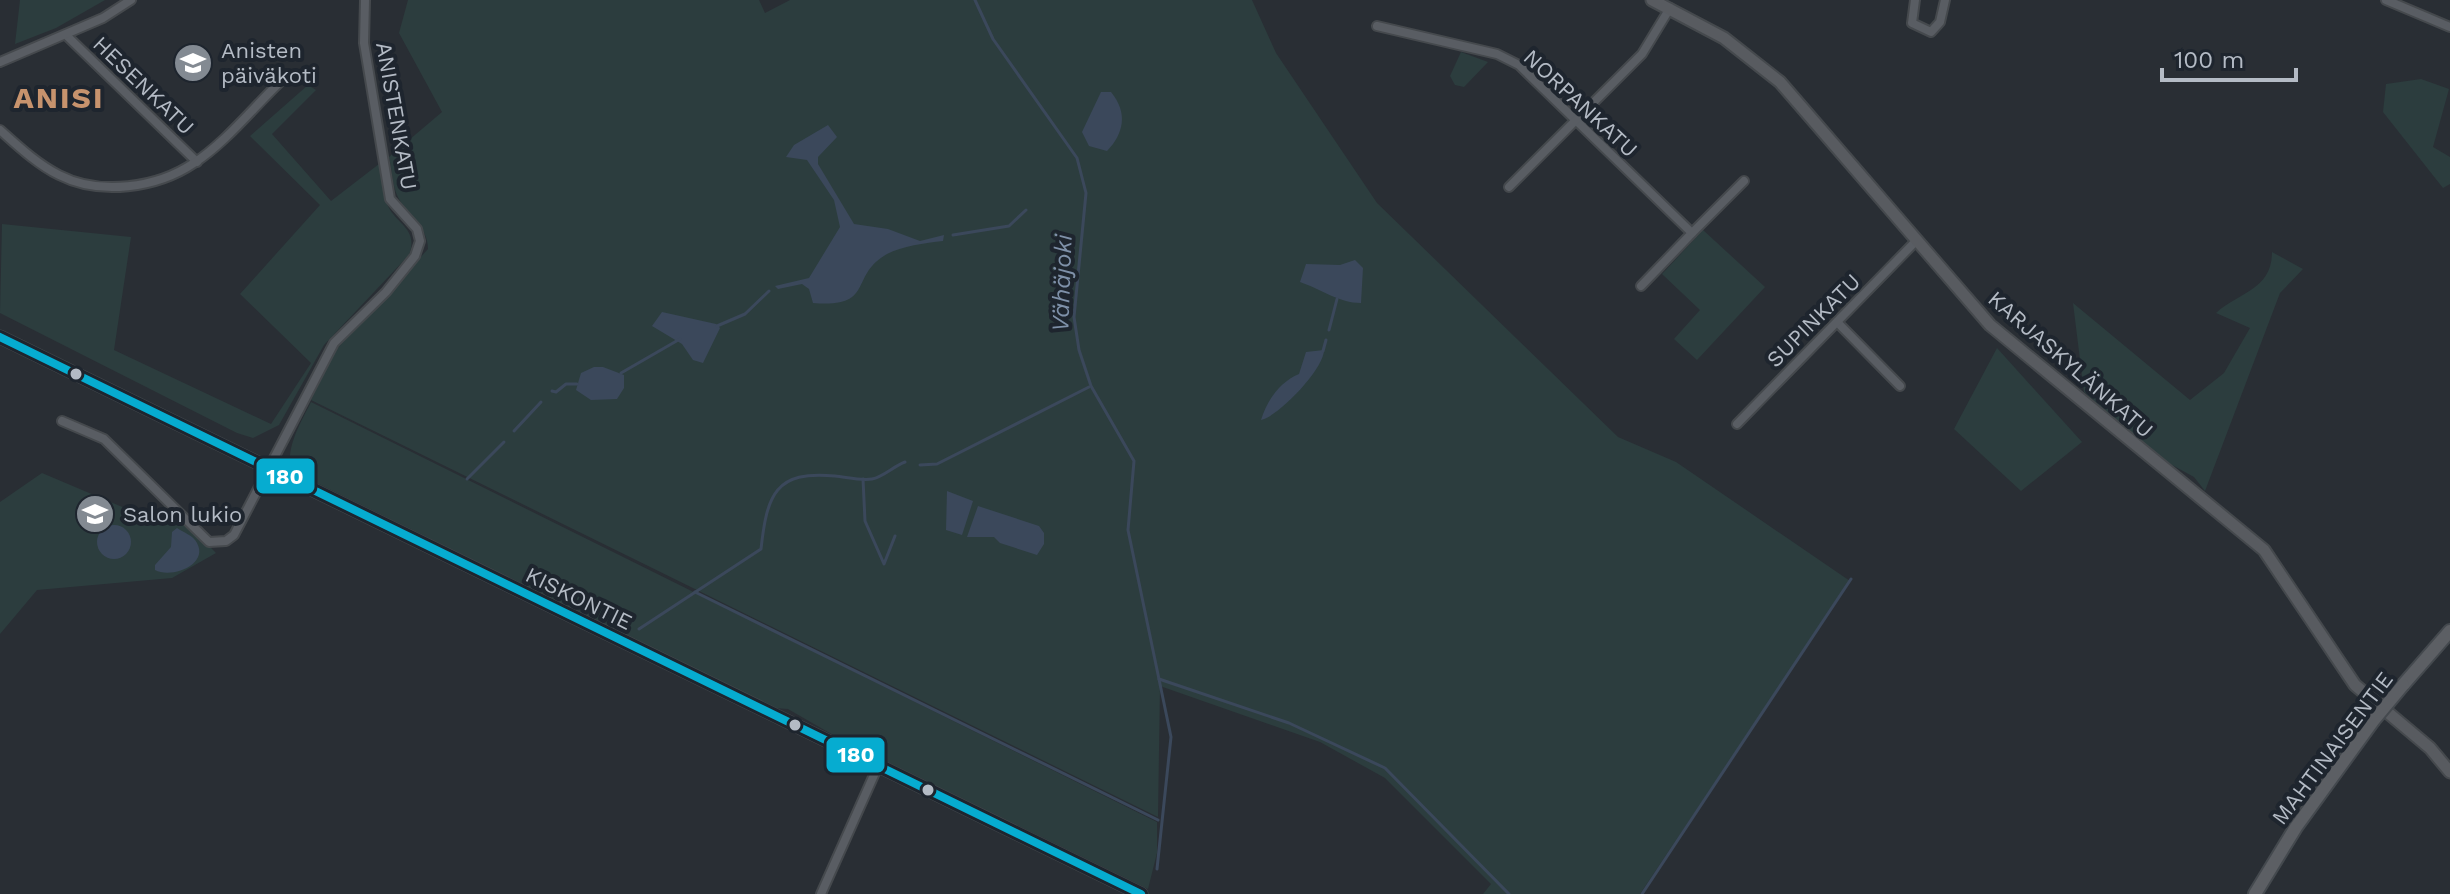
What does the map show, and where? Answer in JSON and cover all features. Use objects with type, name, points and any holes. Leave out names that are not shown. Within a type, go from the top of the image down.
[{"type":"main road","name":"KARJASKYLÄNKATU","points":[[1652,0],[1724,38],[1793,94],[1990,325],[2264,550],[2355,685],[2430,748],[2450,772]]},
{"type":"main road","name":"KISKONTIE","points":[[0,337],[1141,894]]},
{"type":"main road","name":"MAHTINAISENTIE","points":[[2255,894],[2296,827],[2373,721],[2450,631]]},
{"type":"street","points":[[0,62],[66,35],[131,0]]},
{"type":"street","name":"ANISTENKATU","points":[[267,467],[334,343],[386,292],[415,256],[420,241],[417,229],[390,199],[364,43],[365,0]]},
{"type":"street","points":[[1915,0],[1912,23],[1931,32],[1940,22],[1945,0]]},
{"type":"street","points":[[2386,0],[2450,27]]},
{"type":"street","points":[[1509,187],[1642,54],[1670,8]]},
{"type":"street","name":"NORPANKATU","points":[[1377,26],[1508,59],[1519,65],[1692,233]]},
{"type":"street","name":"HESENKATU","points":[[66,35],[197,162]]},
{"type":"street","points":[[0,130],[60,176],[91,185],[127,187],[155,181],[197,162],[279,83]]},
{"type":"street","points":[[1641,286],[1744,181]]},
{"type":"street","name":"SUPINKATU","points":[[1737,424],[1916,241]]},
{"type":"street","points":[[1837,322],[1900,386]]},
{"type":"street","points":[[62,421],[104,439],[209,542],[226,541],[234,535],[267,467]]},
{"type":"street","points":[[821,894],[878,766]]},
{"type":"shaded area","points":[[20,0],[105,0],[56,28],[15,44]]},
{"type":"shaded area","points":[[408,0],[759,0],[765,13],[790,0],[1252,0],[1276,53],[1377,203],[1618,437],[1676,462],[1850,581],[1640,894],[1483,894],[1491,884],[1385,778],[1320,742],[1160,686],[1158,817],[311,400],[335,351],[428,249],[421,227],[397,195],[389,157],[442,112],[399,33]]},
{"type":"shaded area","points":[[1461,52],[1488,62],[1464,87],[1455,85],[1450,76]]},
{"type":"shaded area","points":[[2421,79],[2449,89],[2433,147],[2450,157],[2450,184],[2443,188],[2383,112],[2386,84]]},
{"type":"shaded area","points":[[308,85],[316,90],[272,134],[331,201],[379,164],[387,204],[409,233],[411,246],[409,255],[324,345],[279,425],[253,438],[237,433],[0,313],[2,224],[131,237],[114,350],[271,424],[311,363],[240,294],[320,205],[250,136]]},
{"type":"shaded area","points":[[1703,230],[1765,287],[1697,360],[1674,339],[1700,310],[1662,274]]},
{"type":"shaded area","points":[[2272,252],[2303,269],[2280,293],[2205,491],[2194,477],[2163,460],[2084,392],[2073,303],[2190,400],[2224,373],[2250,328],[2216,313],[2260,282],[2271,265]]},
{"type":"shaded area","points":[[1997,348],[2082,442],[2021,491],[1954,429]]},
{"type":"shaded area","points":[[311,402],[1157,822],[1157,853],[1148,889],[840,739],[788,709],[775,708],[292,471],[292,445]]},
{"type":"shaded area","points":[[42,473],[153,520],[168,504],[216,553],[172,578],[37,590],[0,634],[0,502]]},
{"type":"water","points":[[1101,92],[1111,92],[1122,115],[1120,130],[1107,151],[1089,146],[1082,132]]},
{"type":"water","points":[[828,125],[837,137],[818,157],[818,164],[854,224],[888,229],[920,241],[944,235],[943,241],[887,254],[875,263],[859,289],[846,301],[813,303],[809,289],[802,284],[778,289],[775,286],[809,278],[840,227],[834,200],[807,160],[786,157],[794,145]]},
{"type":"water","points":[[1355,260],[1363,268],[1361,303],[1338,298],[1300,282],[1306,264],[1340,265]]},
{"type":"water","points":[[662,312],[716,324],[720,328],[703,363],[693,360],[682,344],[652,326]]},
{"type":"water","points":[[1324,350],[1317,368],[1299,391],[1269,417],[1261,420],[1275,392],[1299,374],[1306,352]]},
{"type":"water","points":[[594,367],[624,375],[624,388],[617,399],[591,400],[576,390],[581,373]]},
{"type":"water","points":[[947,491],[973,501],[962,535],[946,530]]},
{"type":"water","points":[[978,506],[1039,526],[1044,533],[1044,544],[1037,555],[1000,543],[994,537],[967,537]]},
{"type":"water","points":[[114,525],[126,530],[131,542],[126,554],[114,559],[102,554],[97,542],[102,530]]},
{"type":"water","points":[[177,528],[195,540],[198,558],[178,571],[155,570],[155,565],[171,547],[172,532]]},
{"type":"waterway","name":"Vähäjoki","points":[[975,0],[993,39],[1077,158],[1086,193],[1074,317],[1079,350],[1091,386],[1134,461],[1128,530],[1171,737],[1157,869]]},
{"type":"waterway","points":[[953,235],[1009,226],[1026,210]]},
{"type":"waterway","points":[[717,326],[745,314],[769,291]]},
{"type":"waterway","points":[[1329,330],[1337,299]]},
{"type":"waterway","points":[[621,373],[680,339]]},
{"type":"waterway","points":[[1323,351],[1326,340]]},
{"type":"waterway","points":[[552,391],[556,392],[566,384],[577,384]]},
{"type":"waterway","points":[[920,465],[937,464],[1089,387]]},
{"type":"waterway","points":[[514,431],[541,402]]},
{"type":"waterway","points":[[467,479],[504,442]]},
{"type":"waterway","points":[[639,629],[761,549],[771,501],[787,482],[815,475],[872,479],[905,462]]},
{"type":"waterway","points":[[863,479],[865,521],[884,564],[895,536]]},
{"type":"waterway","points":[[1642,894],[1851,579]]},
{"type":"waterway","points":[[695,592],[1158,820]]},
{"type":"waterway","points":[[1159,679],[1289,723],[1385,768],[1509,894]]},
{"type":"transit line","name":"180","points":[[0,337],[1141,894]]},
{"type":"place","name":"Anisten päiväkoti","points":[[193,63]]},
{"type":"place","name":"Salon lukio","points":[[95,514]]},
{"type":"district","name":"ANISI","points":[[59,98]]}]
